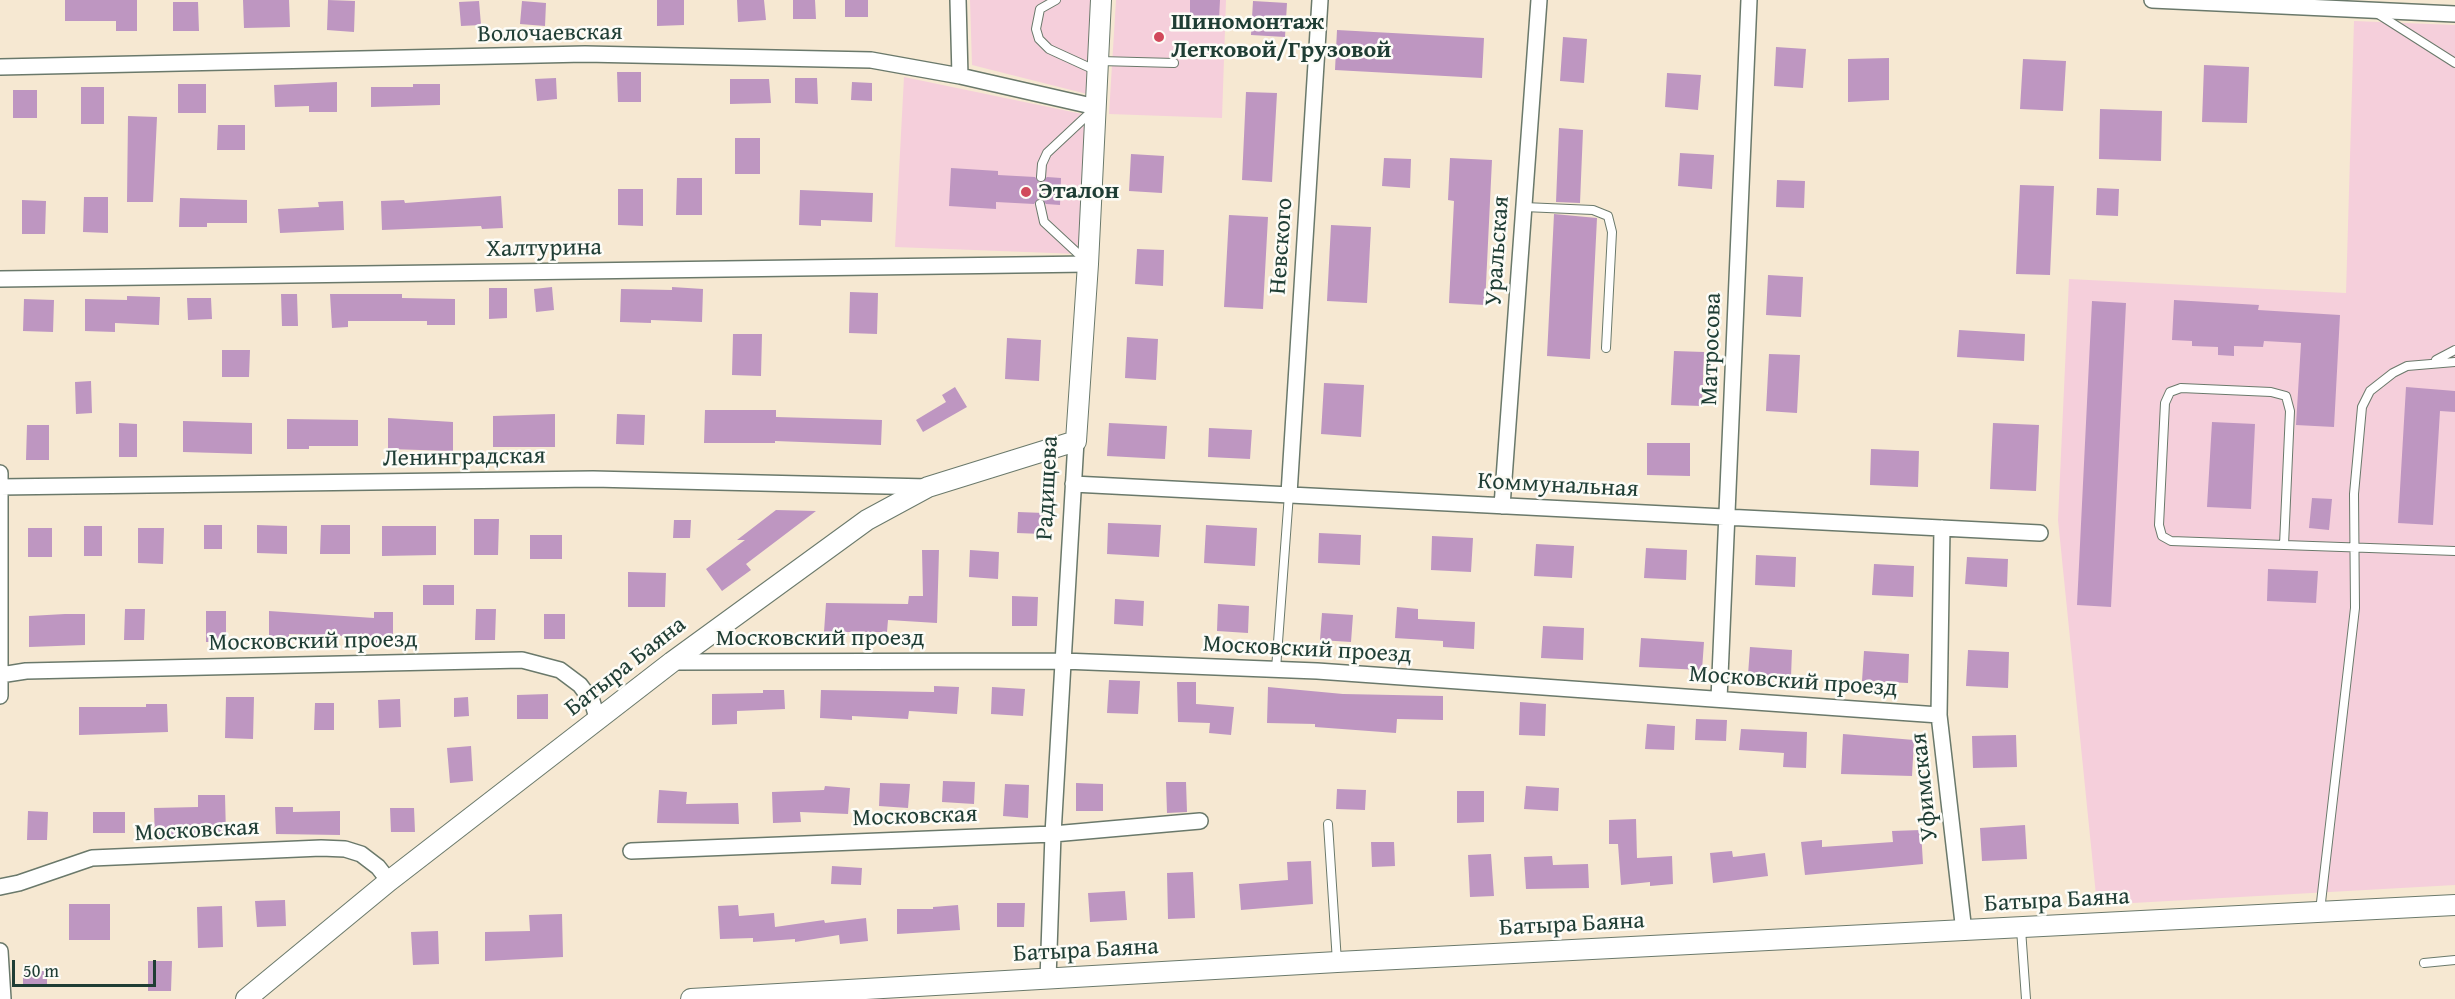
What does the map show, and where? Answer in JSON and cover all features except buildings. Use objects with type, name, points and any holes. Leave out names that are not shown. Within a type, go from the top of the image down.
[{"type":"street","points":[[958,0],[960,76]]},
{"type":"street","name":"Радищева","points":[[1048,979],[1053,834],[1088,264],[1101,0]]},
{"type":"street","name":"Невского","points":[[1288,494],[1320,0]]},
{"type":"street","name":"Уральская","points":[[1502,506],[1539,0]]},
{"type":"street","name":"Матросова","points":[[1719,699],[1749,0]]},
{"type":"street","points":[[2152,0],[2455,14]]},
{"type":"street","name":"Волочаевская","points":[[0,67],[585,54],[871,60],[960,76],[1096,107]]},
{"type":"street","name":"Халтурина","points":[[0,279],[1088,264]]},
{"type":"street","name":"Батыра Баяна","points":[[246,999],[389,881],[672,662],[867,520],[928,486],[1076,441]]},
{"type":"street","points":[[0,473],[0,696]]},
{"type":"street","name":"Ленинградская","points":[[0,487],[593,479],[928,486]]},
{"type":"street","name":"Коммунальная","points":[[1073,484],[2040,533]]},
{"type":"street","name":"Уфимская","points":[[1942,528],[1939,715],[1964,932]]},
{"type":"street","name":"Московский проезд","points":[[0,675],[26,671],[522,660],[560,670],[580,685],[592,701],[598,721]]},
{"type":"street","name":"Московский проезд","points":[[672,662],[1063,661],[1276,669],[1939,715]]},
{"type":"street","name":"Московская","points":[[631,851],[1053,834],[1200,821]]},
{"type":"street","name":"Московская","points":[[0,887],[19,883],[92,858],[321,848],[345,849],[361,854],[378,867],[389,881]]},
{"type":"street","name":"Батыра Баяна","points":[[691,999],[816,995],[1337,962],[1964,932],[2455,905]]},
{"type":"street","points":[[0,951],[3,999]]},
{"type":"lane","points":[[1056,0],[1040,9],[1036,29],[1039,39],[1049,49],[1098,66],[1174,63]]},
{"type":"lane","points":[[2371,10],[2455,63]]},
{"type":"lane","points":[[1041,177],[1042,164],[1047,153],[1096,107]]},
{"type":"lane","points":[[1040,204],[1044,222],[1088,264]]},
{"type":"lane","points":[[1524,207],[1593,210],[1608,216],[1612,232],[1606,348]]},
{"type":"lane","points":[[2429,363],[2455,350]]},
{"type":"lane","points":[[2319,912],[2355,608],[2353,548],[2358,427],[2362,407],[2370,391],[2393,373],[2407,366],[2455,362]]},
{"type":"lane","points":[[2284,545],[2290,411],[2286,396],[2271,392],[2181,388],[2170,392],[2165,403],[2159,525],[2162,536],[2171,541],[2353,548],[2455,551]]},
{"type":"lane","points":[[1276,669],[1288,494]]},
{"type":"lane","points":[[1328,824],[1337,962]]},
{"type":"lane","points":[[2021,929],[2026,999]]},
{"type":"lane","points":[[2424,963],[2455,960]]},
{"type":"shaded area","points":[[970,0],[1091,0],[1087,94],[972,65]]},
{"type":"shaded area","points":[[1116,0],[1226,0],[1222,118],[1109,114]]},
{"type":"shaded area","points":[[2354,21],[2455,25],[2455,885],[2097,905],[2058,520],[2069,279],[2346,293]]},
{"type":"shaded area","points":[[904,77],[1087,115],[1078,254],[895,247]]},
{"type":"place","name":"Шиномонтаж Легковой/Грузовой","points":[[1159,37]]},
{"type":"place","name":"Эталон","points":[[1026,192]]}]
